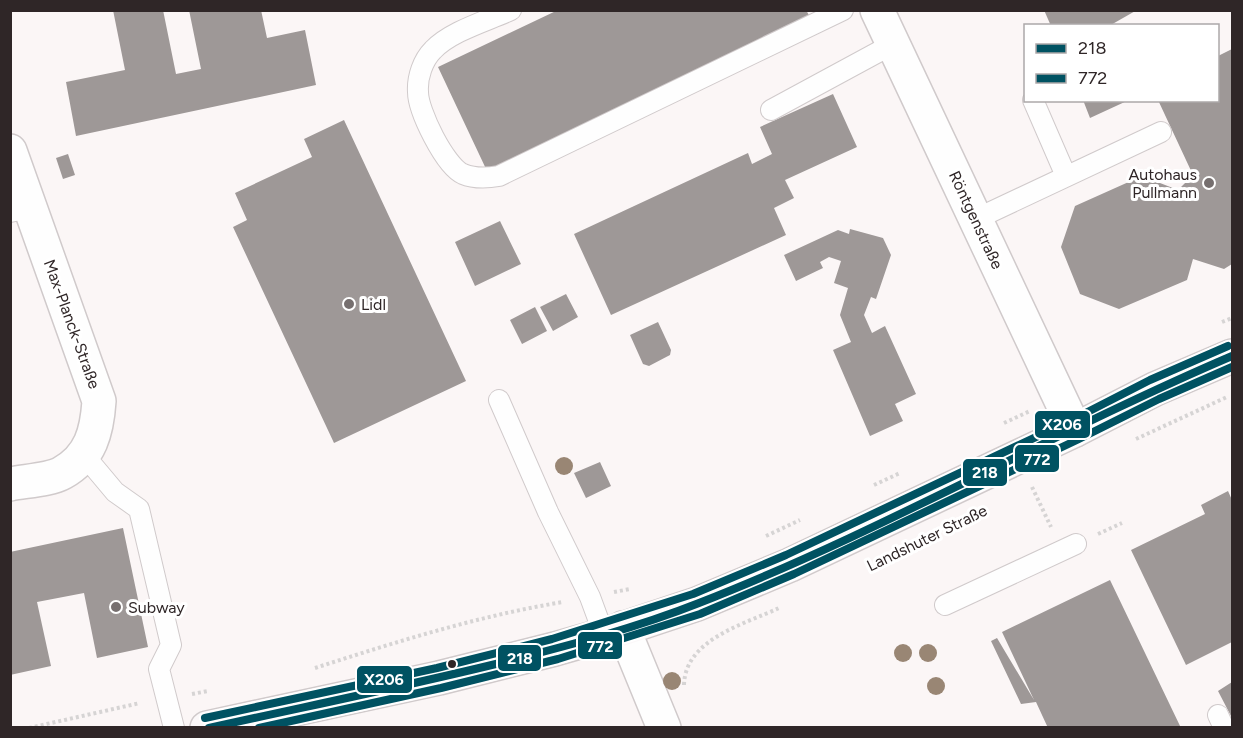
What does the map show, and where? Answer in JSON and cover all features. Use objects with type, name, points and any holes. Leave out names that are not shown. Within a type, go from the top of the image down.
[{"type":"main road","name":"Landshuter Straße","points":[[207,728],[440,678],[614,632],[697,604],[779,569],[1075,430],[1155,389],[1233,356]]},
{"type":"street","name":"Röntgenstraße","points":[[877,10],[1075,430]]},
{"type":"street","name":"Max-Planck-Straße","points":[[10,151],[21,210],[99,400],[91,441]]},
{"type":"street","points":[[10,484],[61,474],[91,441]]},
{"type":"street","points":[[614,632],[659,718]]},
{"type":"lane","points":[[511,10],[446,39],[432,51],[418,80],[418,95],[439,148],[451,164],[463,174],[482,178],[499,176],[843,10]]},
{"type":"lane","points":[[771,110],[893,44]]},
{"type":"lane","points":[[1034,102],[1066,176]]},
{"type":"lane","points":[[976,219],[1161,132]]},
{"type":"lane","points":[[499,400],[548,512],[590,597],[614,632]]},
{"type":"lane","points":[[91,441],[115,492],[140,509],[171,645],[159,669],[174,728]]},
{"type":"lane","points":[[945,605],[1069,547]]},
{"type":"path","points":[[1129,442],[1233,395]]},
{"type":"path","points":[[995,428],[1059,396]]},
{"type":"path","points":[[865,490],[903,471]]},
{"type":"path","points":[[1022,492],[1042,483]]},
{"type":"path","points":[[1032,487],[1069,547]]},
{"type":"path","points":[[763,537],[806,518]]},
{"type":"path","points":[[314,669],[395,642],[530,607]]},
{"type":"path","points":[[659,718],[684,696],[684,678],[694,656],[710,639],[781,608]]},
{"type":"path","points":[[29,728],[212,690]]},
{"type":"building","points":[[113,10],[163,10],[176,74],[201,69],[189,10],[261,10],[267,38],[305,30],[316,85],[76,136],[66,82],[125,70]]},
{"type":"building","points":[[558,10],[806,10],[810,17],[487,171],[438,67]]},
{"type":"building","points":[[1044,10],[1137,10],[1112,24],[1050,24]]},
{"type":"building","name":"Autohaus Pullmann","points":[[1232,49],[1232,264],[1224,269],[1193,259],[1187,280],[1119,309],[1080,294],[1061,247],[1075,206],[1142,176],[1178,190],[1193,175],[1159,102],[1219,102],[1219,56]]},
{"type":"building","points":[[833,94],[857,147],[785,180],[794,198],[774,208],[786,235],[611,315],[574,234],[748,153],[752,164],[772,154],[760,127]]},
{"type":"building","points":[[1084,102],[1125,102],[1090,118]]},
{"type":"building","name":"Lidl","points":[[344,120],[466,381],[334,443],[233,227],[247,220],[235,193],[312,157],[304,139]]},
{"type":"building","points":[[68,154],[75,175],[63,179],[56,158]]},
{"type":"building","points":[[500,221],[521,264],[475,286],[455,242]]},
{"type":"building","points":[[850,229],[883,238],[891,255],[876,299],[871,297],[864,315],[872,333],[885,326],[916,394],[895,404],[903,421],[870,436],[833,350],[851,342],[840,315],[848,288],[834,283],[841,261],[829,257],[820,262],[823,268],[796,281],[784,255],[838,230],[849,234]]},
{"type":"building","points":[[566,294],[578,317],[553,331],[540,307]]},
{"type":"building","points":[[535,307],[547,331],[522,344],[510,320]]},
{"type":"building","points":[[658,322],[671,350],[670,355],[649,366],[643,364],[630,335]]},
{"type":"building","points":[[600,462],[611,486],[586,498],[574,473]]},
{"type":"building","points":[[1228,491],[1232,500],[1232,642],[1186,665],[1131,550],[1205,514],[1201,505]]},
{"type":"building","points":[[123,528],[148,647],[97,658],[84,593],[37,602],[51,666],[10,675],[10,552]]},
{"type":"building","points":[[1110,580],[1181,728],[1048,728],[1036,702],[1021,704],[991,641],[997,638],[1034,700],[1002,632]]},
{"type":"building","points":[[1232,682],[1232,718],[1218,691]]},
{"type":"transit line","name":"X206","points":[[205,718],[437,668],[552,639],[693,594],[786,555],[1070,421],[1150,380],[1228,346]]},
{"type":"transit line","name":"218","points":[[209,728],[504,662],[603,636],[675,612],[834,545],[1098,417],[1232,356]]},
{"type":"transit line","name":"772","points":[[259,728],[441,688],[558,659],[700,614],[794,574],[1159,399],[1232,367]]},
{"type":"place","name":"Autohaus Pullmann","points":[[1209,183]]},
{"type":"place","name":"Lidl","points":[[349,304]]},
{"type":"place","name":"Subway","points":[[116,607]]}]
